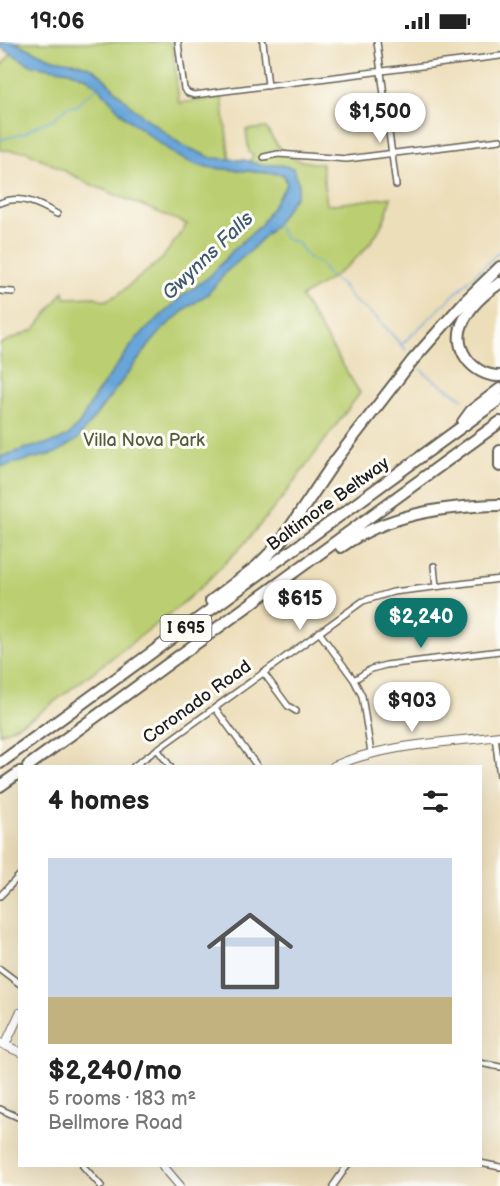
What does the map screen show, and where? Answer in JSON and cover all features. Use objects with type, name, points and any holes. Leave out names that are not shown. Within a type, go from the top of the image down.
[{"type":"highway","points":[[107,685],[257,566],[279,544],[335,461],[405,370],[466,300],[500,267]]},
{"type":"highway","points":[[500,283],[487,293],[468,314],[462,325],[460,338],[462,352],[473,366],[484,374],[500,376]]},
{"type":"highway","points":[[453,434],[471,411],[500,389]]},
{"type":"highway","name":"Baltimore Beltway","points":[[0,763],[500,399]]},
{"type":"highway","name":"Baltimore Beltway","points":[[29,765],[500,422]]},
{"type":"highway","points":[[500,451],[500,466]]},
{"type":"highway","points":[[299,570],[329,556],[357,537],[393,521],[415,514],[458,506],[500,505]]},
{"type":"highway","points":[[0,786],[18,773]]},
{"type":"main road","points":[[337,765],[371,753],[497,736]]},
{"type":"main road","points":[[18,1016],[2,1044],[18,1051]]},
{"type":"main road","points":[[166,1167],[180,1186]]},
{"type":"street","points":[[178,42],[183,85],[188,93],[198,95],[500,56]]},
{"type":"street","points":[[263,42],[268,86]]},
{"type":"street","points":[[377,42],[396,185]]},
{"type":"street","points":[[264,157],[278,154],[347,159],[500,140]]},
{"type":"street","points":[[0,203],[14,199],[30,201],[57,214]]},
{"type":"street","points":[[0,291],[13,292]]},
{"type":"street","points":[[434,566],[436,587]]},
{"type":"street","name":"Coronado Road","points":[[135,765],[363,601],[383,594],[500,579]]},
{"type":"street","points":[[319,632],[354,680],[364,705],[371,753]]},
{"type":"street","points":[[354,680],[371,669],[386,665],[500,651]]},
{"type":"street","points":[[263,672],[288,706],[296,711]]},
{"type":"street","points":[[215,708],[256,765]]},
{"type":"street","points":[[497,736],[500,777]]},
{"type":"street","points":[[158,749],[169,765]]},
{"type":"street","points":[[0,896],[18,879]]},
{"type":"street","points":[[0,969],[18,982]]},
{"type":"street","points":[[482,1063],[500,1067]]},
{"type":"street","points":[[0,1109],[18,1117]]},
{"type":"street","points":[[482,1164],[500,1167]]},
{"type":"street","points":[[84,1167],[101,1186]]},
{"type":"street","points":[[333,1186],[345,1167]]},
{"type":"green space","name":"Villa Nova Park","points":[[14,42],[172,42],[179,103],[222,98],[231,169],[245,170],[253,155],[249,152],[246,130],[266,128],[288,155],[301,161],[322,164],[327,205],[391,197],[379,230],[358,257],[331,279],[301,297],[360,393],[280,501],[244,544],[200,588],[176,609],[34,717],[0,734],[0,344],[35,329],[64,291],[65,298],[95,297],[104,301],[117,295],[162,259],[187,224],[92,185],[26,151],[0,150],[0,67],[19,45]]},
{"type":"water","name":"Gwynns Falls","points":[[0,42],[14,42],[53,59],[92,68],[133,108],[182,145],[212,158],[245,160],[260,165],[281,165],[293,168],[299,185],[297,194],[276,224],[227,271],[208,294],[188,307],[164,328],[77,440],[56,453],[0,467],[0,457],[58,441],[69,435],[79,424],[95,396],[136,339],[182,296],[210,276],[235,248],[260,226],[287,184],[284,175],[213,168],[197,165],[177,156],[125,117],[87,78],[69,71],[31,65],[0,47]]},
{"type":"waterway","points":[[0,140],[25,133],[54,119],[68,106],[78,106],[81,100],[98,87]]},
{"type":"waterway","points":[[275,223],[286,239],[298,243],[308,257],[320,263],[328,275],[343,286],[353,300],[376,317],[406,350]]},
{"type":"waterway","points":[[401,345],[500,251]]},
{"type":"waterway","points":[[421,369],[463,399]]}]
